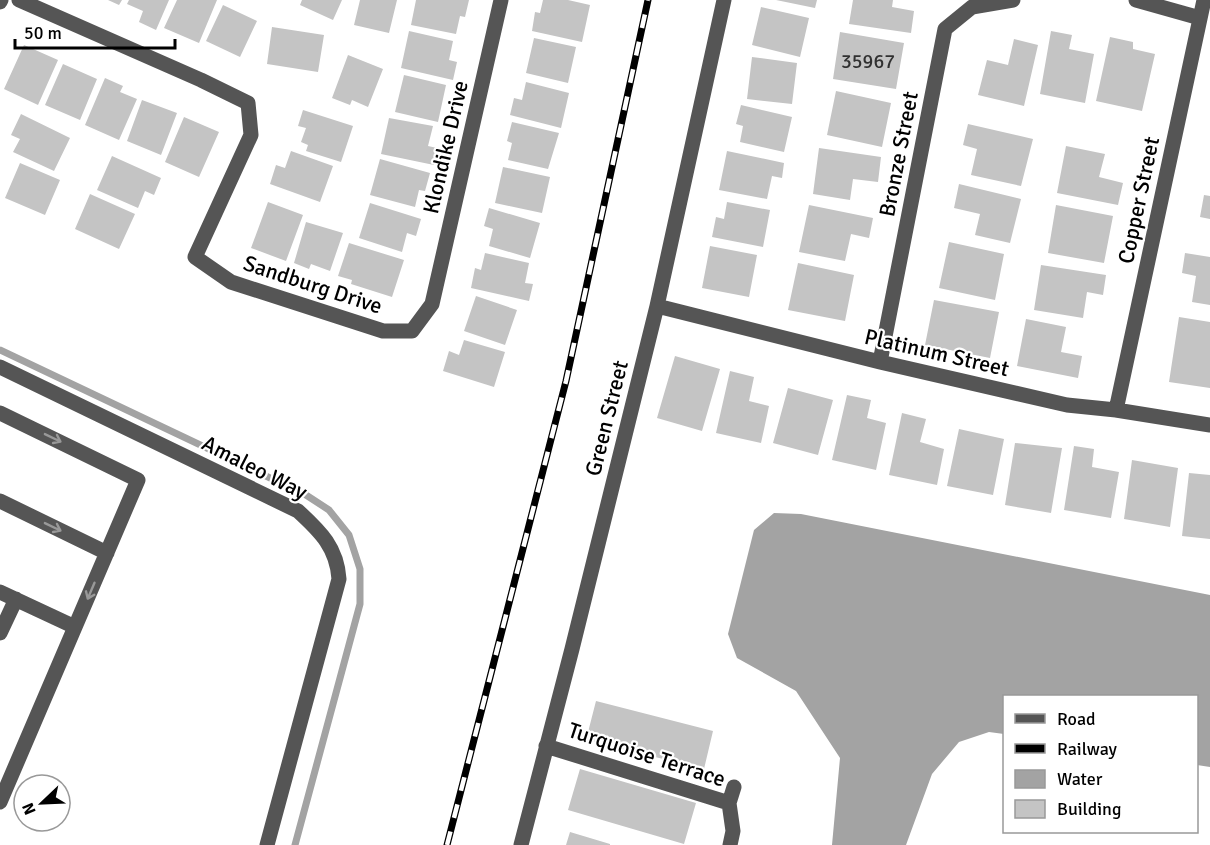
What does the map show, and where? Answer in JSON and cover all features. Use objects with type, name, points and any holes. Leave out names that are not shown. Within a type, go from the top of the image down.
[{"type":"street","name":"Sandburg Drive","points":[[19,0],[248,103],[251,135],[195,256],[231,282],[383,331],[412,331],[432,304]]},
{"type":"street","name":"Klondike Drive","points":[[432,304],[501,0]]},
{"type":"street","name":"Green Street","points":[[520,845],[657,306],[724,0]]},
{"type":"street","name":"Bronze Street","points":[[880,362],[945,29],[972,7],[1013,0]]},
{"type":"street","points":[[1136,0],[1200,18]]},
{"type":"street","name":"Copper Street","points":[[1116,410],[1204,0]]},
{"type":"street","name":"Platinum Street","points":[[657,306],[880,362],[1067,405],[1210,424]]},
{"type":"street","name":"Amaleo Way","points":[[0,367],[298,511],[322,533],[338,562],[339,579],[267,845]]},
{"type":"street","points":[[0,413],[138,480],[0,802]]},
{"type":"street","points":[[0,501],[107,553]]},
{"type":"street","points":[[0,592],[75,627]]},
{"type":"street","points":[[0,633],[16,599]]},
{"type":"street","name":"Turquoise Terrace","points":[[546,746],[729,803],[733,831],[730,845]]},
{"type":"street","points":[[729,803],[734,787]]},
{"type":"water","points":[[774,513],[801,514],[1210,595],[1210,767],[1198,765],[1198,695],[1003,695],[1003,734],[989,732],[959,742],[932,774],[906,845],[832,845],[840,758],[796,691],[737,658],[728,634],[754,530]]},
{"type":"building","points":[[108,0],[122,0],[119,5]]},
{"type":"building","points":[[129,0],[169,0],[156,30],[139,22],[143,11],[127,4]]},
{"type":"building","points":[[177,0],[217,0],[199,43],[164,28]]},
{"type":"building","points":[[302,0],[342,0],[333,20],[300,5]]},
{"type":"building","points":[[360,0],[397,0],[389,33],[354,25]]},
{"type":"building","points":[[416,0],[469,0],[465,17],[460,16],[456,34],[411,25]]},
{"type":"building","points":[[543,0],[568,0],[590,5],[582,42],[532,31],[535,12],[540,13]]},
{"type":"building","points":[[776,0],[817,0],[815,8]]},
{"type":"building","points":[[853,0],[893,0],[892,7],[914,11],[911,33],[849,24]]},
{"type":"building","points":[[223,5],[257,21],[240,57],[206,41]]},
{"type":"building","points":[[761,7],[809,18],[800,57],[752,45]]},
{"type":"building","points":[[272,27],[324,35],[318,72],[267,64]]},
{"type":"building","points":[[409,31],[453,41],[449,60],[457,62],[453,80],[401,68]]},
{"type":"building","points":[[1051,31],[1072,35],[1069,49],[1094,54],[1085,103],[1040,94]]},
{"type":"building","points":[[840,32],[904,43],[896,89],[833,79]]},
{"type":"building","points":[[1110,37],[1133,42],[1133,49],[1155,54],[1142,111],[1096,101]]},
{"type":"building","points":[[534,38],[576,47],[568,83],[526,73]]},
{"type":"building","points":[[1014,39],[1038,45],[1024,106],[978,95],[987,60],[1008,65]]},
{"type":"building","points":[[24,45],[58,60],[38,105],[4,89]]},
{"type":"building","points":[[348,55],[383,69],[368,107],[352,100],[350,105],[332,98]]},
{"type":"building","points":[[752,57],[797,63],[792,104],[747,99]]},
{"type":"building","points":[[63,64],[97,79],[80,120],[45,105]]},
{"type":"building","points":[[404,75],[446,85],[438,122],[395,112]]},
{"type":"building","points":[[105,78],[123,86],[120,92],[137,99],[119,140],[85,125]]},
{"type":"building","points":[[526,82],[569,93],[561,128],[510,115],[514,98],[522,100]]},
{"type":"building","points":[[836,91],[891,103],[882,147],[827,135]]},
{"type":"building","points":[[142,100],[177,113],[161,155],[127,141]]},
{"type":"building","points":[[741,105],[792,117],[784,152],[740,142],[743,126],[736,124]]},
{"type":"building","points":[[303,110],[353,126],[341,162],[306,151],[308,145],[301,142],[306,128],[298,126]]},
{"type":"building","points":[[21,114],[70,138],[54,171],[13,152],[20,139],[11,135]]},
{"type":"building","points":[[184,117],[219,132],[199,177],[165,162]]},
{"type":"building","points":[[389,118],[433,126],[428,146],[437,148],[434,165],[381,154]]},
{"type":"building","points":[[512,122],[559,133],[548,169],[508,160],[512,143],[507,141]]},
{"type":"building","points":[[968,124],[1033,139],[1021,186],[971,175],[977,149],[963,145]]},
{"type":"building","points":[[1066,146],[1105,154],[1099,177],[1123,183],[1118,205],[1057,193]]},
{"type":"building","points":[[819,148],[881,157],[878,182],[853,179],[850,200],[813,194]]},
{"type":"building","points":[[291,151],[333,166],[320,202],[270,184],[276,165],[285,168]]},
{"type":"building","points":[[727,151],[784,163],[782,178],[772,176],[767,199],[719,190]]},
{"type":"building","points":[[112,156],[161,178],[154,195],[145,191],[138,208],[97,190]]},
{"type":"building","points":[[380,159],[430,173],[425,191],[419,190],[415,207],[370,195]]},
{"type":"building","points":[[20,163],[60,180],[45,215],[5,198]]},
{"type":"building","points":[[503,167],[550,177],[542,213],[495,203]]},
{"type":"building","points":[[959,184],[1021,199],[1010,243],[975,235],[980,214],[954,208]]},
{"type":"building","points":[[90,194],[135,214],[119,249],[75,229]]},
{"type":"building","points":[[1204,195],[1210,196],[1210,219],[1200,217]]},
{"type":"building","points":[[268,202],[303,215],[286,261],[251,248]]},
{"type":"building","points":[[727,202],[770,210],[763,247],[712,237],[716,217],[724,219]]},
{"type":"building","points":[[370,203],[421,219],[416,236],[407,233],[402,252],[359,238]]},
{"type":"building","points":[[809,205],[873,218],[869,238],[851,234],[845,261],[799,252]]},
{"type":"building","points":[[1056,205],[1113,216],[1104,263],[1048,253]]},
{"type":"building","points":[[489,208],[540,223],[530,258],[489,246],[493,229],[484,226]]},
{"type":"building","points":[[306,222],[343,233],[330,271],[311,264],[309,269],[294,263]]},
{"type":"building","points":[[949,242],[1004,254],[995,300],[939,288]]},
{"type":"building","points":[[349,243],[404,260],[392,297],[351,284],[352,280],[338,276]]},
{"type":"building","points":[[710,246],[757,255],[749,297],[702,288]]},
{"type":"building","points":[[485,253],[529,263],[525,283],[533,284],[529,301],[471,288],[475,268],[481,270]]},
{"type":"building","points":[[1185,253],[1210,257],[1210,305],[1192,302],[1196,276],[1182,273]]},
{"type":"building","points":[[798,263],[854,275],[845,321],[788,310]]},
{"type":"building","points":[[1041,265],[1106,275],[1103,295],[1087,292],[1083,318],[1034,310]]},
{"type":"building","points":[[476,296],[517,310],[505,345],[464,331]]},
{"type":"building","points":[[934,300],[999,312],[990,358],[925,345]]},
{"type":"building","points":[[1179,317],[1210,322],[1210,388],[1169,382]]},
{"type":"building","points":[[1026,319],[1066,327],[1061,352],[1082,356],[1078,378],[1017,366]]},
{"type":"building","points":[[464,340],[505,352],[494,387],[443,371],[449,351],[459,355]]},
{"type":"building","points":[[675,356],[720,369],[702,431],[657,418]]},
{"type":"building","points":[[730,371],[754,377],[749,401],[769,406],[761,443],[716,433]]},
{"type":"building","points":[[788,388],[833,400],[818,455],[773,443]]},
{"type":"building","points":[[847,395],[871,400],[867,418],[886,423],[876,470],[832,460]]},
{"type":"building","points":[[902,413],[926,419],[920,442],[944,449],[937,485],[889,475]]},
{"type":"building","points":[[959,429],[1004,439],[993,495],[947,486]]},
{"type":"building","points":[[1015,443],[1062,448],[1051,513],[1005,505]]},
{"type":"building","points":[[1074,446],[1094,449],[1092,467],[1119,472],[1111,518],[1064,510]]},
{"type":"building","points":[[1132,460],[1178,468],[1170,527],[1124,519]]},
{"type":"building","points":[[1189,473],[1210,475],[1210,539],[1182,536]]},
{"type":"building","points":[[596,701],[713,731],[704,769],[586,740]]},
{"type":"building","points":[[580,769],[696,803],[684,844],[568,810]]},
{"type":"building","points":[[570,832],[610,844],[610,845],[566,845]]},
{"type":"waterway","points":[[0,350],[306,495],[329,510],[349,535],[360,569],[360,604],[295,845]]},
{"type":"railway","points":[[447,845],[566,381],[648,0]]}]
